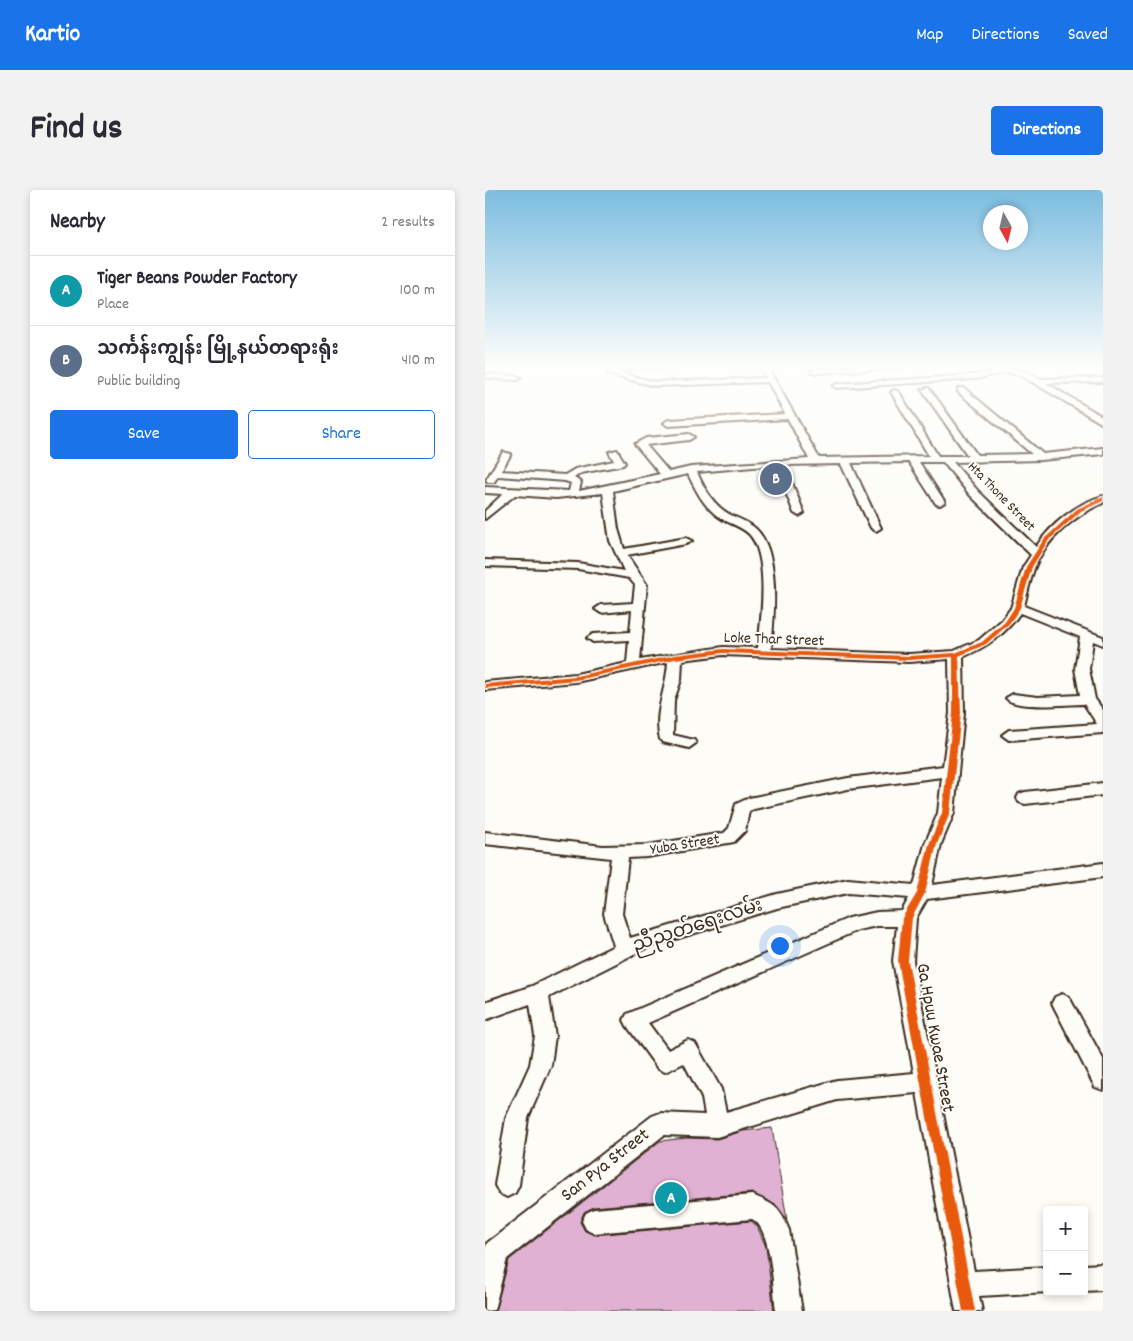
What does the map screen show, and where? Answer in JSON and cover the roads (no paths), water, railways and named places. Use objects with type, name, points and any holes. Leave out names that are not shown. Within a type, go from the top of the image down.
[{"type":"street","points":[[667,423],[750,418]]},
{"type":"street","points":[[792,418],[815,460]]},
{"type":"street","name":"Hta Thone Street","points":[[913,418],[941,459],[1037,554]]},
{"type":"street","points":[[947,418],[975,458]]},
{"type":"street","points":[[995,418],[1041,457]]},
{"type":"street","points":[[666,475],[640,444],[646,441],[689,437]]},
{"type":"street","points":[[567,478],[578,471],[620,463],[614,452]]},
{"type":"street","points":[[506,454],[487,487],[511,493],[573,494],[608,490],[691,470],[779,462],[844,459],[941,459],[1101,455]]},
{"type":"street","points":[[844,459],[876,528]]},
{"type":"street","points":[[912,459],[940,502]]},
{"type":"street","points":[[779,462],[799,513]]},
{"type":"street","points":[[691,470],[708,503],[719,514],[755,533],[765,556],[767,626],[764,653]]},
{"type":"street","points":[[495,473],[567,478],[576,482],[573,494]]},
{"type":"street","points":[[608,490],[612,535],[631,574],[641,585],[633,666]]},
{"type":"street","points":[[485,516],[511,493]]},
{"type":"street","points":[[1103,499],[1079,510],[1046,540],[1029,567],[1017,608],[1103,641]]},
{"type":"street","points":[[621,553],[686,541]]},
{"type":"street","points":[[485,563],[528,566],[579,566],[595,568],[614,575],[631,574]]},
{"type":"street","points":[[601,609],[639,606]]},
{"type":"street","name":"Loke Thar Street","points":[[485,686],[576,678],[675,657],[723,651],[909,658],[956,656],[984,643],[1007,623],[1017,608]]},
{"type":"street","points":[[593,638],[636,636]]},
{"type":"street","points":[[1087,636],[1082,669],[1088,699],[1103,722]]},
{"type":"street","name":"Ga Hpuu Kwae Street","points":[[956,656],[957,713],[946,813],[933,844],[921,892],[907,918],[903,961],[969,1311]]},
{"type":"street","points":[[675,657],[674,680],[667,700],[666,735],[667,739],[671,741],[689,743]]},
{"type":"street","points":[[1013,698],[1038,701],[1088,699]]},
{"type":"street","points":[[1009,735],[1103,728]]},
{"type":"street","name":"Yuba Street","points":[[485,838],[603,852],[647,851],[728,838],[737,831],[742,808],[749,804],[811,789],[875,778],[950,771]]},
{"type":"street","points":[[1025,798],[1103,789]]},
{"type":"street","points":[[620,851],[613,914],[625,950]]},
{"type":"street","name":"ညီညွတ်ရေးလမ်း","points":[[485,1011],[538,993],[641,942],[777,901],[848,886],[921,892],[1103,870]]},
{"type":"street","points":[[717,1126],[713,1096],[688,1050],[665,1062],[634,1020],[747,973],[855,923],[877,919],[907,918]]},
{"type":"street","points":[[507,1185],[517,1118],[540,1065],[545,1036],[538,993]]},
{"type":"street","points":[[1063,1003],[1103,1080]]},
{"type":"street","name":"San Pya Street","points":[[485,1301],[496,1252],[660,1124],[717,1126],[837,1090],[925,1082]]},
{"type":"street","points":[[594,1221],[752,1207],[766,1213],[777,1230],[789,1311]]},
{"type":"street","points":[[1088,1278],[1103,1277]]},
{"type":"street","points":[[963,1284],[1043,1280]]},
{"type":"place","name":"သင်္ကန်းကျွန်း မြို့နယ်တရားရုံး","points":[[776,479]]},
{"type":"place","name":"Tiger Beans Powder Factory","points":[[671,1198]]}]
